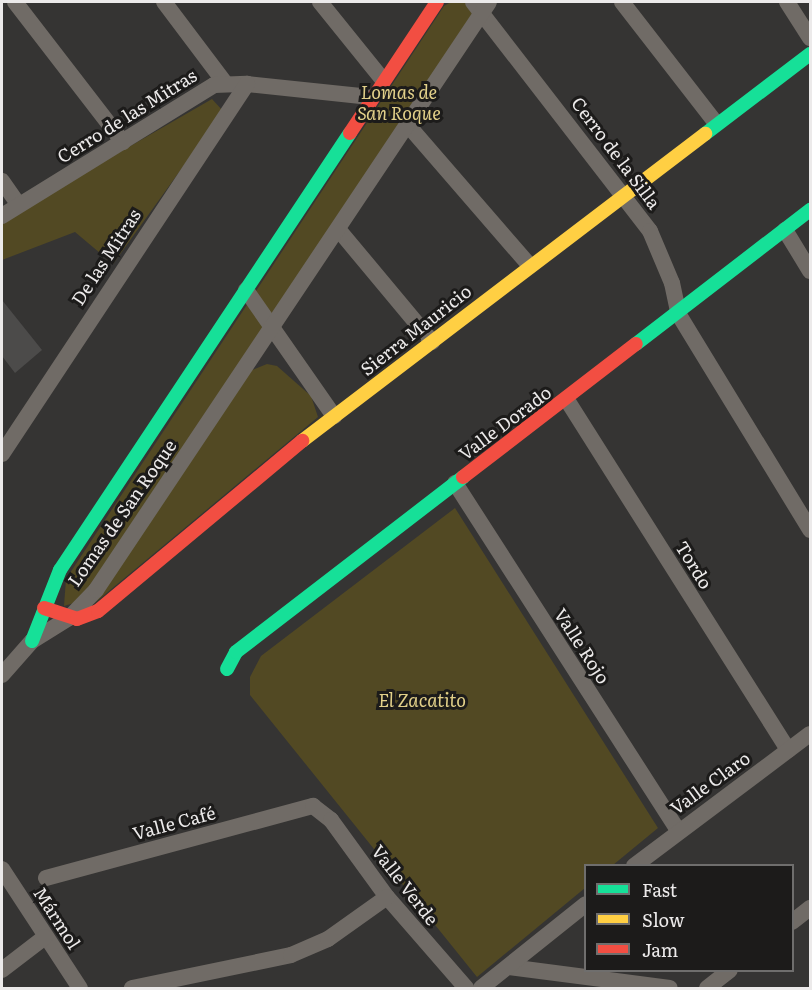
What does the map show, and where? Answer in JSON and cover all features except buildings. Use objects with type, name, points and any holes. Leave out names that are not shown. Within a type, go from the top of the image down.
[{"type":"street","points":[[15,2],[123,142]]},
{"type":"street","points":[[164,2],[225,83]]},
{"type":"street","points":[[320,2],[382,80]]},
{"type":"street","name":"Lomas de San Roque","points":[[33,641],[60,570],[246,290],[370,97],[437,2]]},
{"type":"street","points":[[622,2],[716,123]]},
{"type":"street","points":[[788,2],[810,38]]},
{"type":"street","name":"Lomas de San Roque","points":[[33,641],[69,618],[96,590],[272,332],[481,6]]},
{"type":"street","name":"Cerro de la Silla","points":[[481,6],[624,192],[663,257],[679,315],[810,530]]},
{"type":"street","name":"Sierra Mauricio","points":[[69,618],[85,618],[106,606],[334,416],[624,192],[810,54]]},
{"type":"street","name":"Cerro de las Mitras","points":[[2,216],[206,89],[225,83],[247,84],[370,97]]},
{"type":"street","name":"De las Mitras","points":[[2,454],[247,84]]},
{"type":"street","points":[[407,124],[529,265]]},
{"type":"street","points":[[2,181],[19,205]]},
{"type":"street","name":"Valle Dorado","points":[[228,669],[236,652],[455,483],[679,315],[810,210]]},
{"type":"street","points":[[338,229],[432,342]]},
{"type":"street","points":[[784,230],[810,271]]},
{"type":"street","points":[[246,290],[272,332],[334,416]]},
{"type":"street","name":"Tordo","points":[[567,400],[788,750]]},
{"type":"street","name":"Valle Rojo","points":[[455,483],[678,830]]},
{"type":"street","points":[[44,608],[69,618]]},
{"type":"street","points":[[2,675],[33,641]]},
{"type":"street","name":"Valle Claro","points":[[636,864],[678,830],[810,734]]},
{"type":"street","name":"Valle Café","points":[[46,878],[313,806]]},
{"type":"street","name":"Valle Verde","points":[[313,806],[331,820],[387,897],[466,988]]},
{"type":"street","name":"Mármol","points":[[2,869],[80,988]]},
{"type":"street","points":[[132,988],[300,952],[328,939],[387,897]]},
{"type":"street","points":[[481,988],[584,905]]},
{"type":"street","points":[[794,920],[810,908]]},
{"type":"street","points":[[2,970],[45,937]]},
{"type":"street","points":[[509,967],[670,988]]},
{"type":"street","points":[[707,988],[727,972]]},
{"type":"green space","name":"Lomas de San Roque","points":[[451,2],[470,3],[474,11],[84,600],[64,606],[66,579],[444,6]]},
{"type":"green space","points":[[212,99],[223,111],[113,264],[75,232],[2,260],[2,220]]},
{"type":"green space","points":[[267,364],[277,366],[311,396],[318,417],[85,611],[247,372]]},
{"type":"green space","name":"El Zacatito","points":[[455,508],[658,828],[614,864],[584,864],[584,889],[477,977],[250,695],[250,677],[261,656]]},
{"type":"traffic: fast","points":[[705,134],[810,54]]},
{"type":"traffic: fast","points":[[32,641],[60,570],[350,133]]},
{"type":"traffic: fast","points":[[636,344],[810,210]]},
{"type":"traffic: fast","points":[[227,669],[236,652],[463,477]]},
{"type":"traffic: slow","points":[[302,441],[705,134]]},
{"type":"traffic: jam","points":[[350,133],[437,2]]},
{"type":"traffic: jam","points":[[463,477],[636,344]]},
{"type":"traffic: jam","points":[[44,608],[77,619],[98,611],[302,441]]}]
